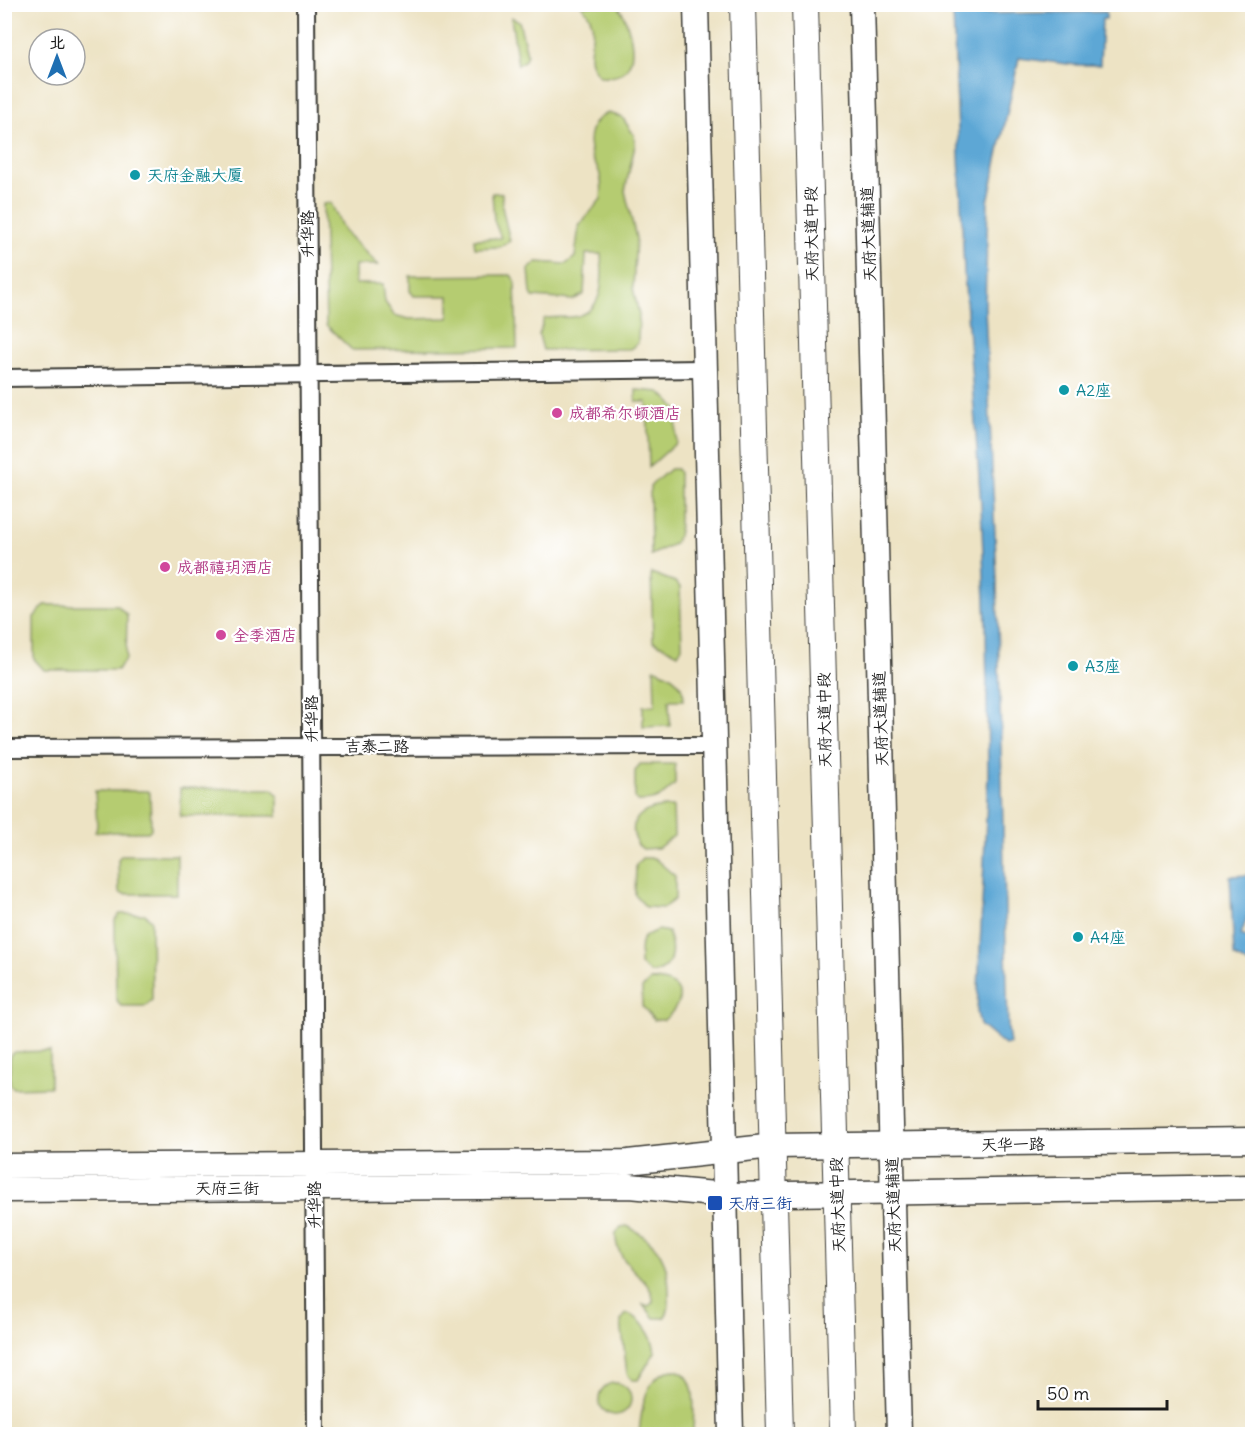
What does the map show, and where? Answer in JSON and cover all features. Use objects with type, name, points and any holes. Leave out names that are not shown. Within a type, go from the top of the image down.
[{"type":"main road","points":[[743,4],[780,1434]]},
{"type":"main road","name":"天府大道中段","points":[[805,4],[843,1434]]},
{"type":"street","name":"升华路","points":[[306,4],[316,1434]]},
{"type":"street","points":[[696,4],[730,1434]]},
{"type":"street","name":"天府大道辅道","points":[[862,4],[899,1434]]},
{"type":"street","points":[[4,378],[704,369]]},
{"type":"street","name":"吉泰二路","points":[[4,748],[714,746]]},
{"type":"street","name":"天华一路","points":[[772,1146],[1252,1140]]},
{"type":"street","name":"天府三街","points":[[4,1166],[628,1162],[772,1146]]},
{"type":"street","name":"天府三街","points":[[4,1190],[630,1186],[725,1195],[1252,1187]]},
{"type":"green space","points":[[581,5],[618,5],[631,39],[632,52],[625,71],[615,76],[601,77],[594,68],[590,60],[592,24],[589,15]]},
{"type":"green space","points":[[511,17],[519,21],[527,54],[525,60],[518,65]]},
{"type":"green space","points":[[608,113],[622,117],[634,135],[635,145],[625,191],[636,238],[633,288],[639,315],[638,343],[630,349],[543,350],[539,335],[544,319],[583,314],[591,309],[600,293],[601,254],[586,254],[584,294],[573,300],[533,297],[529,269],[537,262],[566,264],[575,257],[579,226],[601,199],[599,173],[590,151],[589,138],[597,120]]},
{"type":"green space","points":[[492,193],[502,193],[502,207],[510,241],[500,247],[475,248],[474,239],[501,238],[494,220]]},
{"type":"green space","points":[[331,203],[344,231],[378,265],[355,265],[355,284],[383,284],[385,302],[394,315],[409,319],[449,318],[449,296],[414,296],[410,291],[410,276],[511,275],[515,281],[517,348],[352,350],[326,325],[323,204]]},
{"type":"green space","points":[[636,390],[660,392],[677,409],[676,443],[649,467],[647,402],[636,402]]},
{"type":"green space","points":[[670,469],[677,469],[679,473],[679,534],[674,544],[651,555],[650,486]]},
{"type":"green space","points":[[651,573],[675,582],[680,587],[682,647],[678,654],[653,641]]},
{"type":"green space","points":[[45,605],[117,605],[127,615],[126,659],[117,670],[44,670],[34,659],[34,617]]},
{"type":"green space","points":[[654,668],[675,679],[682,688],[684,700],[669,700],[670,726],[643,727],[643,706],[655,705]]},
{"type":"green space","points":[[640,764],[675,764],[675,784],[659,797],[638,801],[635,798],[635,771]]},
{"type":"green space","points":[[180,788],[272,789],[278,795],[278,816],[180,816]]},
{"type":"green space","points":[[95,791],[147,791],[150,793],[151,829],[148,832],[95,832],[97,826]]},
{"type":"green space","points":[[673,807],[674,836],[658,848],[643,849],[638,845],[634,835],[636,820],[655,808]]},
{"type":"green space","points":[[122,855],[177,855],[177,894],[122,894],[119,891],[118,859]]},
{"type":"green space","points":[[642,858],[654,858],[675,876],[675,899],[663,908],[646,907],[635,895],[636,865]]},
{"type":"green space","points":[[120,914],[145,914],[151,920],[152,1000],[146,1006],[121,1006],[116,999],[115,920]]},
{"type":"green space","points":[[658,930],[668,932],[671,946],[670,959],[664,969],[650,973],[640,965],[640,946],[646,936]]},
{"type":"green space","points":[[651,980],[670,984],[679,993],[677,1005],[664,1020],[654,1020],[642,1006],[642,988]]},
{"type":"green space","points":[[50,1051],[50,1087],[13,1088],[10,1084],[10,1055],[14,1052]]},
{"type":"green space","points":[[627,1226],[647,1239],[664,1262],[669,1283],[669,1301],[664,1318],[654,1318],[643,1304],[649,1306],[653,1302],[652,1293],[621,1254],[616,1233],[621,1227]]},
{"type":"green space","points":[[626,1314],[637,1319],[646,1328],[655,1352],[638,1380],[632,1380],[627,1374],[621,1321]]},
{"type":"green space","points":[[675,1370],[683,1373],[692,1387],[693,1434],[639,1434],[643,1404],[651,1385],[665,1372]]},
{"type":"green space","points":[[615,1383],[626,1388],[631,1399],[626,1410],[615,1415],[604,1410],[599,1399],[604,1388]]},
{"type":"water","points":[[1106,12],[1106,19],[1102,19],[1100,65],[1075,65],[1019,58],[988,202],[985,307],[997,580],[1010,1044],[1004,1045],[980,1025],[977,1012],[988,775],[986,626],[981,505],[964,272],[953,14]]},
{"type":"water","points":[[1250,875],[1252,903],[1241,935],[1252,939],[1252,967],[1234,956],[1230,876]]},
{"type":"place","name":"天府金融大厦","points":[[135,175]]},
{"type":"place","name":"A2座","points":[[1064,390]]},
{"type":"place","name":"成都希尔顿酒店","points":[[557,413]]},
{"type":"place","name":"成都禧玥酒店","points":[[165,567]]},
{"type":"place","name":"全季酒店","points":[[221,635]]},
{"type":"place","name":"A3座","points":[[1073,666]]},
{"type":"place","name":"A4座","points":[[1078,937]]},
{"type":"place","name":"天府三街","points":[[715,1203]]}]
